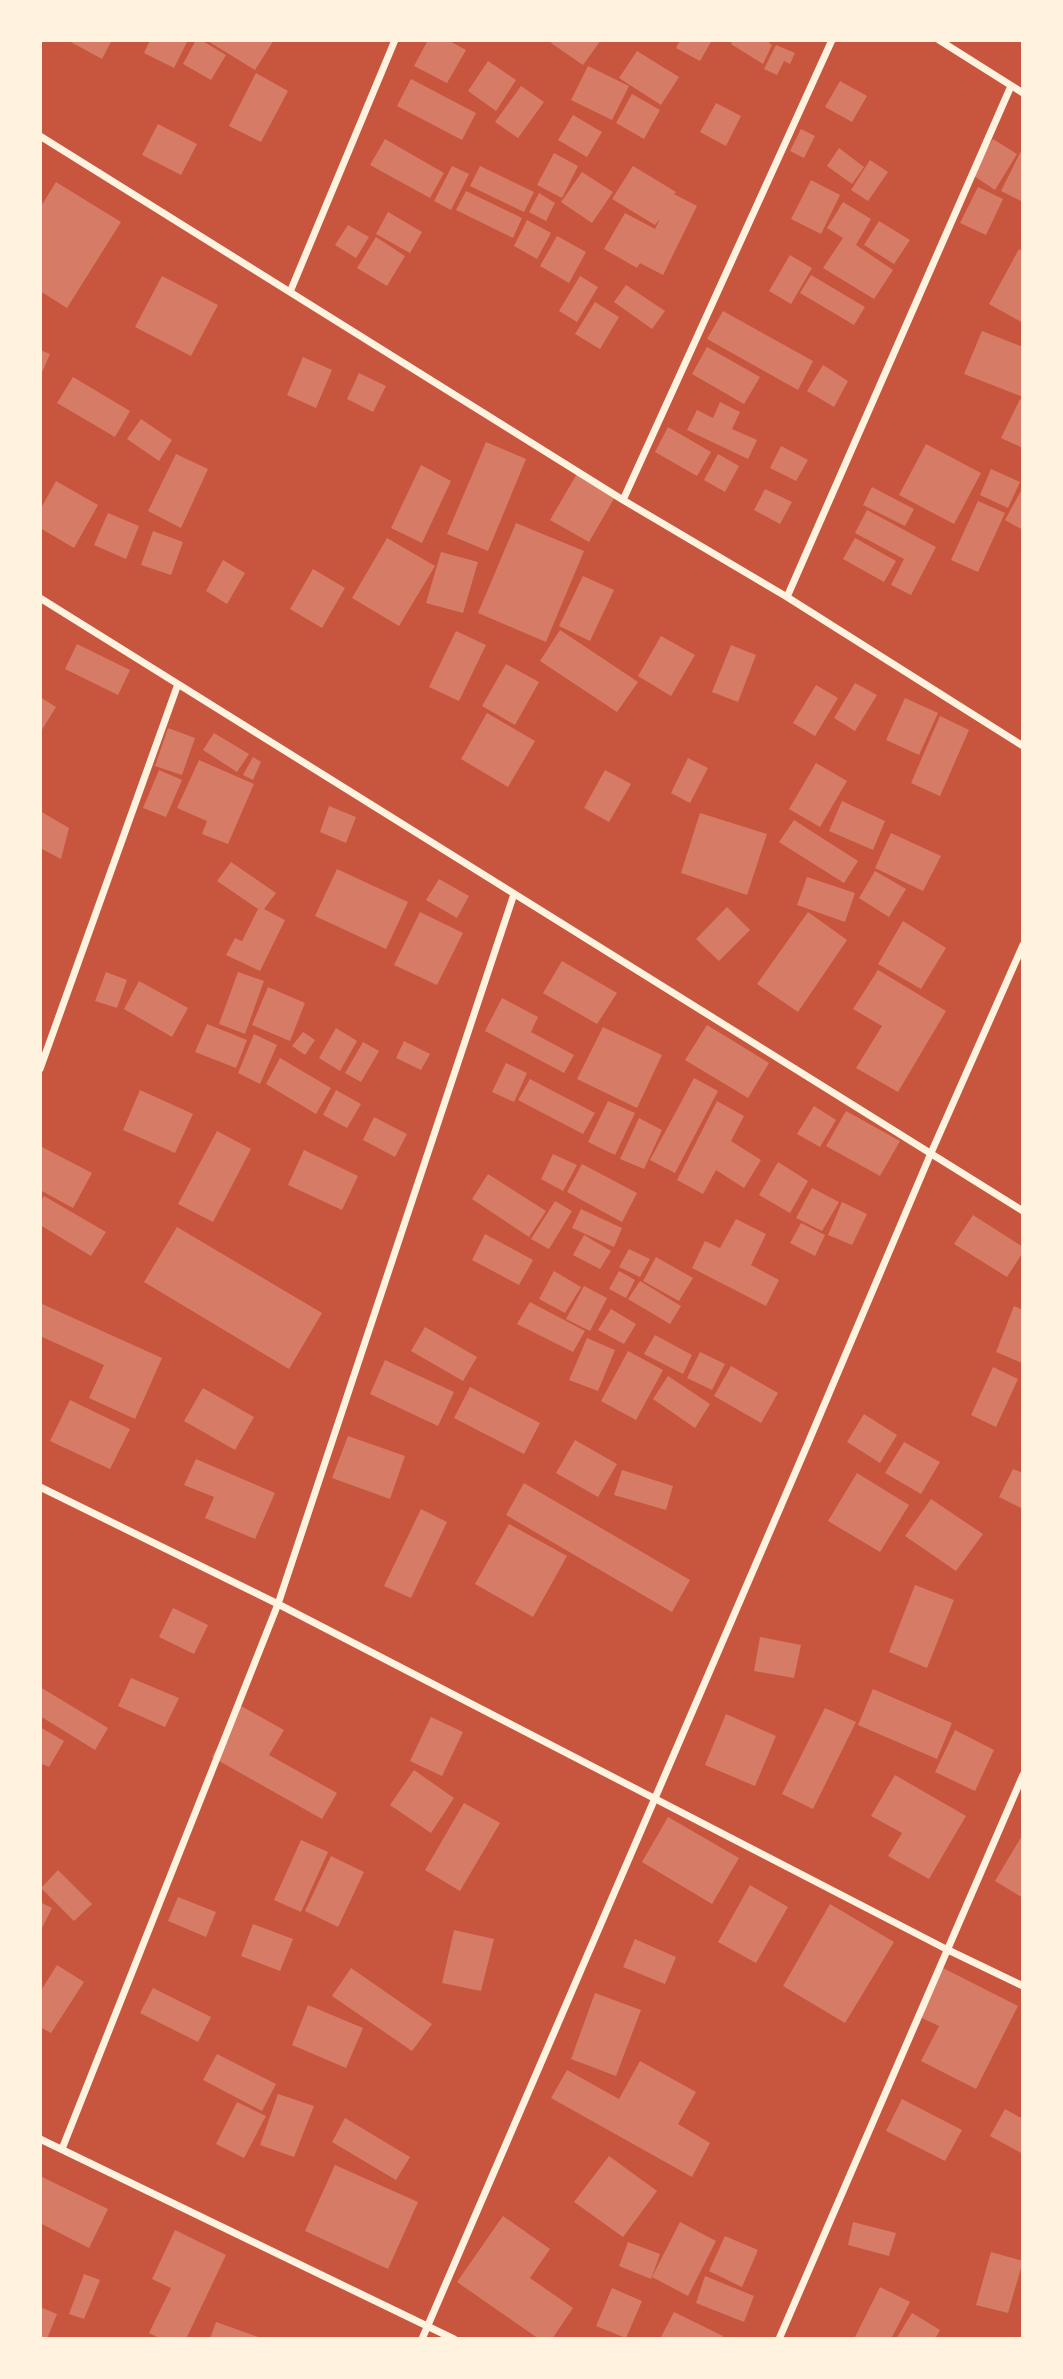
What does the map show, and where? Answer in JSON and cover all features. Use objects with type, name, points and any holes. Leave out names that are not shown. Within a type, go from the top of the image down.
[{"type":"street","points":[[290,292],[395,40]]},
{"type":"street","points":[[623,500],[832,40]]},
{"type":"street","points":[[939,40],[1023,93]]},
{"type":"street","points":[[787,597],[1011,86]]},
{"type":"street","points":[[40,136],[623,500],[787,597],[1023,746]]},
{"type":"street","points":[[40,598],[1023,1211]]},
{"type":"street","points":[[40,1069],[178,684]]},
{"type":"street","points":[[62,2150],[278,1604],[514,894]]},
{"type":"street","points":[[422,2339],[931,1153],[1023,945]]},
{"type":"street","points":[[40,1487],[278,1604],[946,1949],[1023,1986]]},
{"type":"street","points":[[779,2339],[1023,1775]]},
{"type":"street","points":[[40,2139],[454,2339]]},
{"type":"building","points":[[67,40],[112,40],[102,59]]},
{"type":"building","points":[[150,40],[188,40],[174,68],[144,53]]},
{"type":"building","points":[[196,40],[201,40],[226,55],[211,80],[183,64]]},
{"type":"building","points":[[206,40],[274,40],[255,70]]},
{"type":"building","points":[[428,40],[448,40],[466,50],[447,83],[414,66]]},
{"type":"building","points":[[553,40],[601,40],[583,65],[551,43]]},
{"type":"building","points":[[680,40],[712,40],[700,61],[676,48]]},
{"type":"building","points":[[733,40],[770,40],[772,45],[763,64],[731,44]]},
{"type":"building","points":[[776,45],[795,53],[790,64],[784,61],[777,75],[764,69]]},
{"type":"building","points":[[637,51],[679,77],[661,105],[619,78]]},
{"type":"building","points":[[488,61],[516,80],[496,111],[468,91]]},
{"type":"building","points":[[588,66],[629,86],[612,120],[571,100]]},
{"type":"building","points":[[256,73],[288,91],[261,142],[229,126]]},
{"type":"building","points":[[411,79],[476,113],[462,140],[397,106]]},
{"type":"building","points":[[840,81],[867,96],[852,122],[825,107]]},
{"type":"building","points":[[521,86],[544,102],[518,138],[495,122]]},
{"type":"building","points":[[632,94],[660,110],[644,139],[616,123]]},
{"type":"building","points":[[716,103],[741,116],[726,146],[700,132]]},
{"type":"building","points":[[573,115],[602,132],[587,157],[558,140]]},
{"type":"building","points":[[158,124],[197,144],[181,175],[142,155]]},
{"type":"building","points":[[801,129],[815,136],[804,158],[790,151]]},
{"type":"building","points":[[385,139],[444,173],[430,198],[370,165]]},
{"type":"building","points":[[993,139],[1017,154],[995,190],[971,174]]},
{"type":"building","points":[[1023,147],[1023,202],[1001,191]]},
{"type":"building","points":[[839,148],[864,167],[852,184],[827,166]]},
{"type":"building","points":[[554,153],[578,166],[562,198],[537,185]]},
{"type":"building","points":[[870,160],[888,172],[868,201],[851,190]]},
{"type":"building","points":[[452,166],[469,174],[451,210],[434,201]]},
{"type":"building","points":[[480,166],[534,192],[524,212],[470,186]]},
{"type":"building","points":[[633,166],[697,206],[663,275],[640,263],[637,268],[604,249],[625,213],[655,229],[660,219],[655,225],[612,199]]},
{"type":"building","points":[[582,172],[613,192],[592,223],[561,202]]},
{"type":"building","points":[[811,180],[840,195],[821,234],[791,219]]},
{"type":"building","points":[[56,182],[121,222],[67,308],[40,291],[40,208]]},
{"type":"building","points":[[978,187],[1003,199],[986,235],[960,223]]},
{"type":"building","points":[[466,191],[522,218],[513,238],[456,210]]},
{"type":"building","points":[[539,193],[555,203],[546,221],[529,212]]},
{"type":"building","points":[[843,202],[871,219],[856,245],[893,270],[874,299],[823,268],[843,238],[827,228]]},
{"type":"building","points":[[388,212],[422,232],[410,253],[376,234]]},
{"type":"building","points":[[527,220],[551,233],[537,259],[514,246]]},
{"type":"building","points":[[879,221],[910,240],[894,264],[864,245]]},
{"type":"building","points":[[348,225],[369,237],[356,258],[335,245]]},
{"type":"building","points":[[557,236],[586,252],[569,283],[540,266]]},
{"type":"building","points":[[376,237],[405,256],[387,286],[357,268]]},
{"type":"building","points":[[1019,249],[1023,252],[1023,323],[989,304]]},
{"type":"building","points":[[790,255],[812,268],[791,304],[769,291]]},
{"type":"building","points":[[811,275],[865,307],[854,325],[800,293]]},
{"type":"building","points":[[162,276],[218,305],[191,356],[135,327]]},
{"type":"building","points":[[580,276],[598,287],[577,322],[559,311]]},
{"type":"building","points":[[626,285],[665,311],[652,329],[614,302]]},
{"type":"building","points":[[595,302],[619,317],[600,349],[575,334]]},
{"type":"building","points":[[723,311],[813,361],[798,390],[707,339]]},
{"type":"building","points":[[982,331],[1023,347],[1023,397],[964,374]]},
{"type":"building","points":[[707,347],[760,377],[744,404],[692,374]]},
{"type":"building","points":[[40,350],[50,354],[40,377]]},
{"type":"building","points":[[303,357],[332,370],[316,408],[287,395]]},
{"type":"building","points":[[823,365],[848,381],[834,407],[807,391]]},
{"type":"building","points":[[359,373],[386,386],[373,412],[347,399]]},
{"type":"building","points":[[73,377],[130,411],[115,437],[57,403]]},
{"type":"building","points":[[1020,399],[1023,400],[1023,448],[1001,438]]},
{"type":"building","points":[[720,402],[740,412],[732,429],[757,440],[748,459],[687,430],[697,410],[713,418]]},
{"type":"building","points":[[141,419],[172,440],[159,461],[127,439]]},
{"type":"building","points":[[668,427],[711,452],[697,476],[655,452]]},
{"type":"building","points":[[486,442],[526,459],[488,551],[447,534]]},
{"type":"building","points":[[926,444],[981,473],[954,524],[899,495]]},
{"type":"building","points":[[781,446],[808,460],[796,481],[770,468]]},
{"type":"building","points":[[176,454],[208,469],[181,528],[148,511]]},
{"type":"building","points":[[718,454],[739,466],[725,492],[704,480]]},
{"type":"building","points":[[421,465],[451,481],[422,543],[391,528]]},
{"type":"building","points":[[991,469],[1020,482],[1008,508],[980,495]]},
{"type":"building","points":[[578,472],[616,495],[589,542],[550,520]]},
{"type":"building","points":[[56,481],[98,505],[74,548],[40,528],[40,510]]},
{"type":"building","points":[[872,487],[914,509],[905,526],[863,505]]},
{"type":"building","points":[[1023,487],[1023,530],[1005,520]]},
{"type":"building","points":[[765,489],[792,502],[780,524],[754,510]]},
{"type":"building","points":[[978,501],[1005,513],[978,572],[951,560]]},
{"type":"building","points":[[867,510],[936,547],[911,595],[891,585],[904,559],[855,533]]},
{"type":"building","points":[[108,513],[139,526],[126,559],[94,545]]},
{"type":"building","points":[[516,523],[584,551],[546,642],[478,613]]},
{"type":"building","points":[[153,531],[183,542],[171,575],[141,565]]},
{"type":"building","points":[[387,538],[435,566],[399,626],[352,598]]},
{"type":"building","points":[[855,538],[896,561],[884,582],[843,559]]},
{"type":"building","points":[[441,552],[478,562],[463,613],[426,603]]},
{"type":"building","points":[[223,560],[245,573],[227,604],[206,591]]},
{"type":"building","points":[[313,569],[345,588],[322,628],[290,609]]},
{"type":"building","points":[[583,576],[614,590],[590,641],[559,626]]},
{"type":"building","points":[[560,630],[638,682],[617,712],[540,661]]},
{"type":"building","points":[[456,631],[486,645],[459,701],[429,687]]},
{"type":"building","points":[[661,636],[695,655],[671,696],[638,676]]},
{"type":"building","points":[[77,644],[130,670],[118,695],[65,669]]},
{"type":"building","points":[[731,645],[756,655],[738,702],[712,692]]},
{"type":"building","points":[[506,664],[539,682],[515,725],[482,706]]},
{"type":"building","points":[[855,683],[877,695],[855,731],[834,718]]},
{"type":"building","points":[[816,685],[838,698],[815,736],[793,723]]},
{"type":"building","points":[[40,697],[56,707],[40,733]]},
{"type":"building","points":[[905,698],[938,713],[919,755],[886,740]]},
{"type":"building","points":[[487,713],[535,741],[508,787],[461,759]]},
{"type":"building","points":[[940,716],[969,730],[940,796],[911,783]]},
{"type":"building","points":[[168,728],[195,738],[182,775],[155,766]]},
{"type":"building","points":[[214,733],[249,754],[237,772],[203,750]]},
{"type":"building","points":[[253,757],[261,762],[253,780],[243,775]]},
{"type":"building","points":[[688,758],[708,768],[690,803],[671,793]]},
{"type":"building","points":[[199,760],[254,784],[228,844],[202,834],[207,821],[177,808]]},
{"type":"building","points":[[816,763],[847,781],[820,827],[789,809]]},
{"type":"building","points":[[159,770],[182,780],[166,817],[143,808]]},
{"type":"building","points":[[605,770],[631,784],[609,822],[584,808]]},
{"type":"building","points":[[842,801],[885,821],[873,850],[829,831]]},
{"type":"building","points":[[329,806],[356,817],[346,843],[320,832]]},
{"type":"building","points":[[40,811],[69,828],[61,859],[40,848]]},
{"type":"building","points":[[700,813],[767,834],[747,895],[681,873]]},
{"type":"building","points":[[794,820],[858,861],[844,883],[779,842]]},
{"type":"building","points":[[891,833],[941,856],[923,891],[875,868]]},
{"type":"building","points":[[231,862],[276,893],[264,909],[285,920],[260,971],[226,955],[235,938],[242,941],[258,909],[217,881]]},
{"type":"building","points":[[337,869],[408,902],[386,949],[315,916]]},
{"type":"building","points":[[875,871],[906,889],[889,917],[859,898]]},
{"type":"building","points":[[807,877],[855,893],[845,922],[797,905]]},
{"type":"building","points":[[439,879],[469,896],[457,918],[426,900]]},
{"type":"building","points":[[727,907],[750,930],[719,961],[696,939]]},
{"type":"building","points":[[420,912],[463,933],[437,985],[394,965]]},
{"type":"building","points":[[808,912],[847,940],[798,1012],[757,984]]},
{"type":"building","points":[[903,921],[946,948],[921,989],[878,964]]},
{"type":"building","points":[[562,961],[617,993],[597,1024],[543,993]]},
{"type":"building","points":[[878,970],[946,1011],[898,1092],[856,1068],[882,1026],[853,1009]]},
{"type":"building","points":[[106,972],[127,980],[117,1008],[95,1001]]},
{"type":"building","points":[[238,972],[264,981],[245,1034],[219,1024]]},
{"type":"building","points":[[139,981],[188,1008],[172,1037],[124,1009]]},
{"type":"building","points":[[268,987],[305,1003],[290,1041],[252,1025]]},
{"type":"building","points":[[502,998],[538,1017],[531,1032],[574,1055],[564,1073],[485,1031]]},
{"type":"building","points":[[207,1024],[247,1040],[236,1068],[195,1052]]},
{"type":"building","points":[[707,1025],[769,1063],[748,1098],[685,1060]]},
{"type":"building","points":[[603,1027],[662,1055],[637,1108],[577,1079]]},
{"type":"building","points":[[336,1028],[357,1041],[340,1071],[319,1058]]},
{"type":"building","points":[[303,1032],[315,1040],[305,1055],[292,1046]]},
{"type":"building","points":[[254,1034],[277,1045],[260,1084],[238,1073]]},
{"type":"building","points":[[404,1041],[430,1054],[421,1070],[396,1058]]},
{"type":"building","points":[[363,1042],[379,1051],[361,1082],[345,1073]]},
{"type":"building","points":[[280,1058],[331,1088],[316,1114],[266,1084]]},
{"type":"building","points":[[506,1063],[527,1073],[514,1102],[492,1092]]},
{"type":"building","points":[[694,1078],[718,1091],[675,1173],[650,1160]]},
{"type":"building","points":[[530,1079],[595,1113],[583,1134],[518,1100]]},
{"type":"building","points":[[140,1090],[193,1114],[175,1153],[123,1130]]},
{"type":"building","points":[[336,1090],[361,1104],[347,1128],[323,1115]]},
{"type":"building","points":[[608,1101],[635,1113],[615,1155],[588,1142]]},
{"type":"building","points":[[717,1101],[744,1116],[731,1141],[761,1160],[744,1188],[716,1170],[703,1194],[677,1180]]},
{"type":"building","points":[[814,1106],[836,1120],[820,1147],[797,1134]]},
{"type":"building","points":[[846,1111],[900,1141],[880,1176],[826,1146]]},
{"type":"building","points":[[374,1117],[407,1134],[395,1157],[363,1140]]},
{"type":"building","points":[[639,1118],[662,1130],[644,1169],[620,1159]]},
{"type":"building","points":[[217,1131],[251,1149],[213,1222],[178,1204]]},
{"type":"building","points":[[40,1146],[92,1173],[73,1208],[40,1190]]},
{"type":"building","points":[[304,1150],[358,1176],[342,1210],[288,1185]]},
{"type":"building","points":[[553,1154],[577,1165],[563,1191],[541,1179]]},
{"type":"building","points":[[778,1162],[808,1181],[790,1213],[759,1195]]},
{"type":"building","points":[[582,1164],[637,1193],[622,1222],[567,1192]]},
{"type":"building","points":[[488,1174],[546,1211],[529,1237],[472,1199]]},
{"type":"building","points":[[812,1188],[839,1202],[822,1231],[796,1218]]},
{"type":"building","points":[[44,1196],[106,1232],[91,1256],[40,1225],[40,1202]]},
{"type":"building","points":[[555,1201],[572,1211],[549,1249],[531,1239]]},
{"type":"building","points":[[842,1202],[867,1214],[852,1245],[828,1235]]},
{"type":"building","points":[[581,1209],[622,1228],[614,1247],[572,1228]]},
{"type":"building","points":[[973,1215],[1023,1247],[1023,1252],[1007,1277],[954,1244]]},
{"type":"building","points":[[736,1219],[766,1234],[751,1265],[779,1280],[766,1306],[692,1268],[705,1241],[720,1248]]},
{"type":"building","points":[[801,1223],[825,1235],[815,1256],[790,1243]]},
{"type":"building","points":[[177,1227],[322,1313],[289,1369],[144,1282]]},
{"type":"building","points":[[485,1234],[533,1260],[519,1285],[472,1260]]},
{"type":"building","points":[[584,1235],[611,1251],[600,1269],[573,1255]]},
{"type":"building","points":[[629,1249],[650,1259],[640,1277],[619,1267]]},
{"type":"building","points":[[656,1257],[693,1278],[679,1301],[643,1281]]},
{"type":"building","points":[[554,1271],[581,1287],[565,1313],[539,1299]]},
{"type":"building","points":[[619,1271],[635,1280],[626,1298],[609,1289]]},
{"type":"building","points":[[640,1281],[681,1306],[670,1324],[628,1299]]},
{"type":"building","points":[[584,1286],[607,1298],[590,1331],[566,1319]]},
{"type":"building","points":[[530,1302],[585,1331],[573,1352],[517,1324]]},
{"type":"building","points":[[40,1303],[162,1358],[135,1419],[89,1398],[104,1365],[40,1336]]},
{"type":"building","points":[[1014,1306],[1023,1310],[1022,1363],[996,1352]]},
{"type":"building","points":[[611,1309],[636,1324],[624,1344],[598,1330]]},
{"type":"building","points":[[425,1327],[477,1357],[463,1381],[411,1351]]},
{"type":"building","points":[[655,1335],[692,1355],[683,1374],[644,1354]]},
{"type":"building","points":[[587,1338],[615,1350],[598,1391],[569,1380]]},
{"type":"building","points":[[628,1351],[663,1370],[636,1420],[601,1401]]},
{"type":"building","points":[[700,1352],[725,1364],[712,1390],[687,1378]]},
{"type":"building","points":[[385,1360],[454,1392],[438,1426],[370,1394]]},
{"type":"building","points":[[731,1366],[778,1393],[761,1423],[714,1396]]},
{"type":"building","points":[[993,1367],[1018,1379],[996,1427],[971,1415]]},
{"type":"building","points":[[668,1376],[710,1404],[695,1428],[653,1399]]},
{"type":"building","points":[[470,1387],[540,1423],[524,1454],[454,1418]]},
{"type":"building","points":[[203,1388],[254,1417],[235,1450],[184,1421]]},
{"type":"building","points":[[70,1400],[130,1429],[110,1469],[50,1441]]},
{"type":"building","points":[[864,1414],[897,1435],[880,1463],[847,1442]]},
{"type":"building","points":[[348,1436],[405,1456],[390,1499],[332,1478]]},
{"type":"building","points":[[575,1440],[617,1464],[598,1497],[556,1473]]},
{"type":"building","points":[[904,1442],[940,1462],[921,1494],[885,1473]]},
{"type":"building","points":[[196,1459],[275,1493],[255,1539],[205,1518],[214,1497],[184,1485]]},
{"type":"building","points":[[1013,1469],[1023,1473],[1023,1509],[999,1497]]},
{"type":"building","points":[[622,1470],[673,1486],[666,1510],[614,1495]]},
{"type":"building","points":[[857,1473],[909,1505],[880,1552],[828,1521]]},
{"type":"building","points":[[524,1483],[690,1580],[672,1612],[506,1515]]},
{"type":"building","points":[[931,1499],[983,1534],[956,1571],[905,1536]]},
{"type":"building","points":[[421,1509],[447,1522],[411,1598],[384,1586]]},
{"type":"building","points":[[509,1524],[567,1556],[533,1617],[475,1584]]},
{"type":"building","points":[[915,1585],[954,1600],[927,1668],[889,1652]]},
{"type":"building","points":[[173,1608],[208,1625],[194,1654],[159,1637]]},
{"type":"building","points":[[760,1637],[801,1645],[794,1678],[754,1671]]},
{"type":"building","points":[[131,1678],[179,1698],[165,1727],[118,1706]]},
{"type":"building","points":[[40,1687],[108,1728],[95,1750],[40,1716]]},
{"type":"building","points":[[873,1689],[952,1723],[937,1759],[858,1725]]},
{"type":"building","points":[[241,1706],[284,1730],[269,1755],[337,1793],[322,1819],[212,1757]]},
{"type":"building","points":[[825,1708],[856,1722],[813,1809],[782,1794]]},
{"type":"building","points":[[726,1714],[776,1736],[755,1786],[705,1765]]},
{"type":"building","points":[[431,1717],[463,1732],[442,1776],[410,1761]]},
{"type":"building","points":[[40,1727],[64,1741],[49,1767],[40,1763]]},
{"type":"building","points":[[955,1730],[994,1750],[975,1791],[935,1772]]},
{"type":"building","points":[[414,1770],[454,1798],[431,1833],[390,1805]]},
{"type":"building","points":[[895,1775],[966,1816],[929,1879],[888,1856],[902,1833],[871,1816]]},
{"type":"building","points":[[464,1803],[500,1823],[460,1891],[425,1870]]},
{"type":"building","points":[[668,1817],[739,1858],[712,1904],[642,1862]]},
{"type":"building","points":[[1023,1834],[1023,1898],[995,1881]]},
{"type":"building","points":[[301,1840],[328,1852],[301,1912],[274,1900]]},
{"type":"building","points":[[331,1856],[364,1872],[338,1927],[305,1911]]},
{"type":"building","points":[[58,1870],[92,1904],[74,1921],[41,1888]]},
{"type":"building","points":[[750,1885],[788,1907],[756,1963],[718,1942]]},
{"type":"building","points":[[178,1897],[216,1912],[206,1937],[168,1921]]},
{"type":"building","points":[[40,1902],[52,1908],[40,1932]]},
{"type":"building","points":[[830,1904],[894,1942],[845,2023],[783,1986]]},
{"type":"building","points":[[253,1924],[293,1939],[280,1971],[241,1956]]},
{"type":"building","points":[[454,1930],[494,1939],[481,1991],[442,1983]]},
{"type":"building","points":[[635,1939],[676,1957],[665,1984],[623,1967]]},
{"type":"building","points":[[57,1965],[84,1982],[51,2033],[40,2027],[40,1992]]},
{"type":"building","points":[[351,1968],[432,2024],[412,2051],[332,1996]]},
{"type":"building","points":[[943,1968],[1018,2006],[976,2089],[921,2061],[939,2026],[918,2016]]},
{"type":"building","points":[[153,1988],[211,2017],[198,2042],[140,2013]]},
{"type":"building","points":[[595,1993],[641,2010],[616,2076],[571,2059]]},
{"type":"building","points":[[308,2005],[363,2028],[346,2068],[292,2045]]},
{"type":"building","points":[[217,2054],[276,2084],[262,2111],[203,2080]]},
{"type":"building","points":[[640,2061],[696,2092],[678,2124],[710,2143],[692,2177],[551,2098],[567,2070],[619,2099]]},
{"type":"building","points":[[278,2094],[314,2106],[294,2157],[260,2145]]},
{"type":"building","points":[[902,2099],[962,2130],[945,2161],[886,2131]]},
{"type":"building","points":[[237,2102],[266,2116],[244,2158],[216,2144]]},
{"type":"building","points":[[1005,2109],[1023,2119],[1023,2154],[990,2136]]},
{"type":"building","points":[[345,2118],[410,2157],[396,2180],[332,2142]]},
{"type":"building","points":[[609,2156],[657,2191],[623,2237],[574,2202]]},
{"type":"building","points":[[335,2165],[418,2202],[388,2269],[305,2231]]},
{"type":"building","points":[[40,2176],[108,2209],[89,2248],[40,2223]]},
{"type":"building","points":[[503,2216],[550,2249],[530,2278],[573,2308],[552,2339],[539,2339],[457,2282]]},
{"type":"building","points":[[680,2222],[716,2241],[688,2296],[652,2277]]},
{"type":"building","points":[[853,2222],[896,2233],[889,2256],[848,2245]]},
{"type":"building","points":[[175,2230],[226,2255],[186,2339],[161,2339],[149,2333],[171,2288],[152,2279]]},
{"type":"building","points":[[725,2236],[758,2250],[742,2287],[709,2271]]},
{"type":"building","points":[[628,2242],[660,2254],[651,2279],[619,2266]]},
{"type":"building","points":[[991,2252],[1023,2261],[1008,2313],[976,2305]]},
{"type":"building","points":[[84,2274],[100,2280],[84,2319],[69,2314]]},
{"type":"building","points":[[705,2276],[754,2296],[744,2322],[696,2303]]},
{"type":"building","points":[[880,2287],[910,2302],[891,2339],[854,2339]]},
{"type":"building","points":[[612,2288],[642,2301],[626,2338],[596,2326]]},
{"type":"building","points":[[40,2307],[57,2314],[47,2339],[40,2339]]},
{"type":"building","points":[[674,2312],[723,2336],[722,2339],[660,2339]]},
{"type":"building","points":[[912,2313],[940,2330],[935,2339],[896,2339]]},
{"type":"building","points":[[216,2322],[261,2338],[261,2339],[210,2339]]}]
